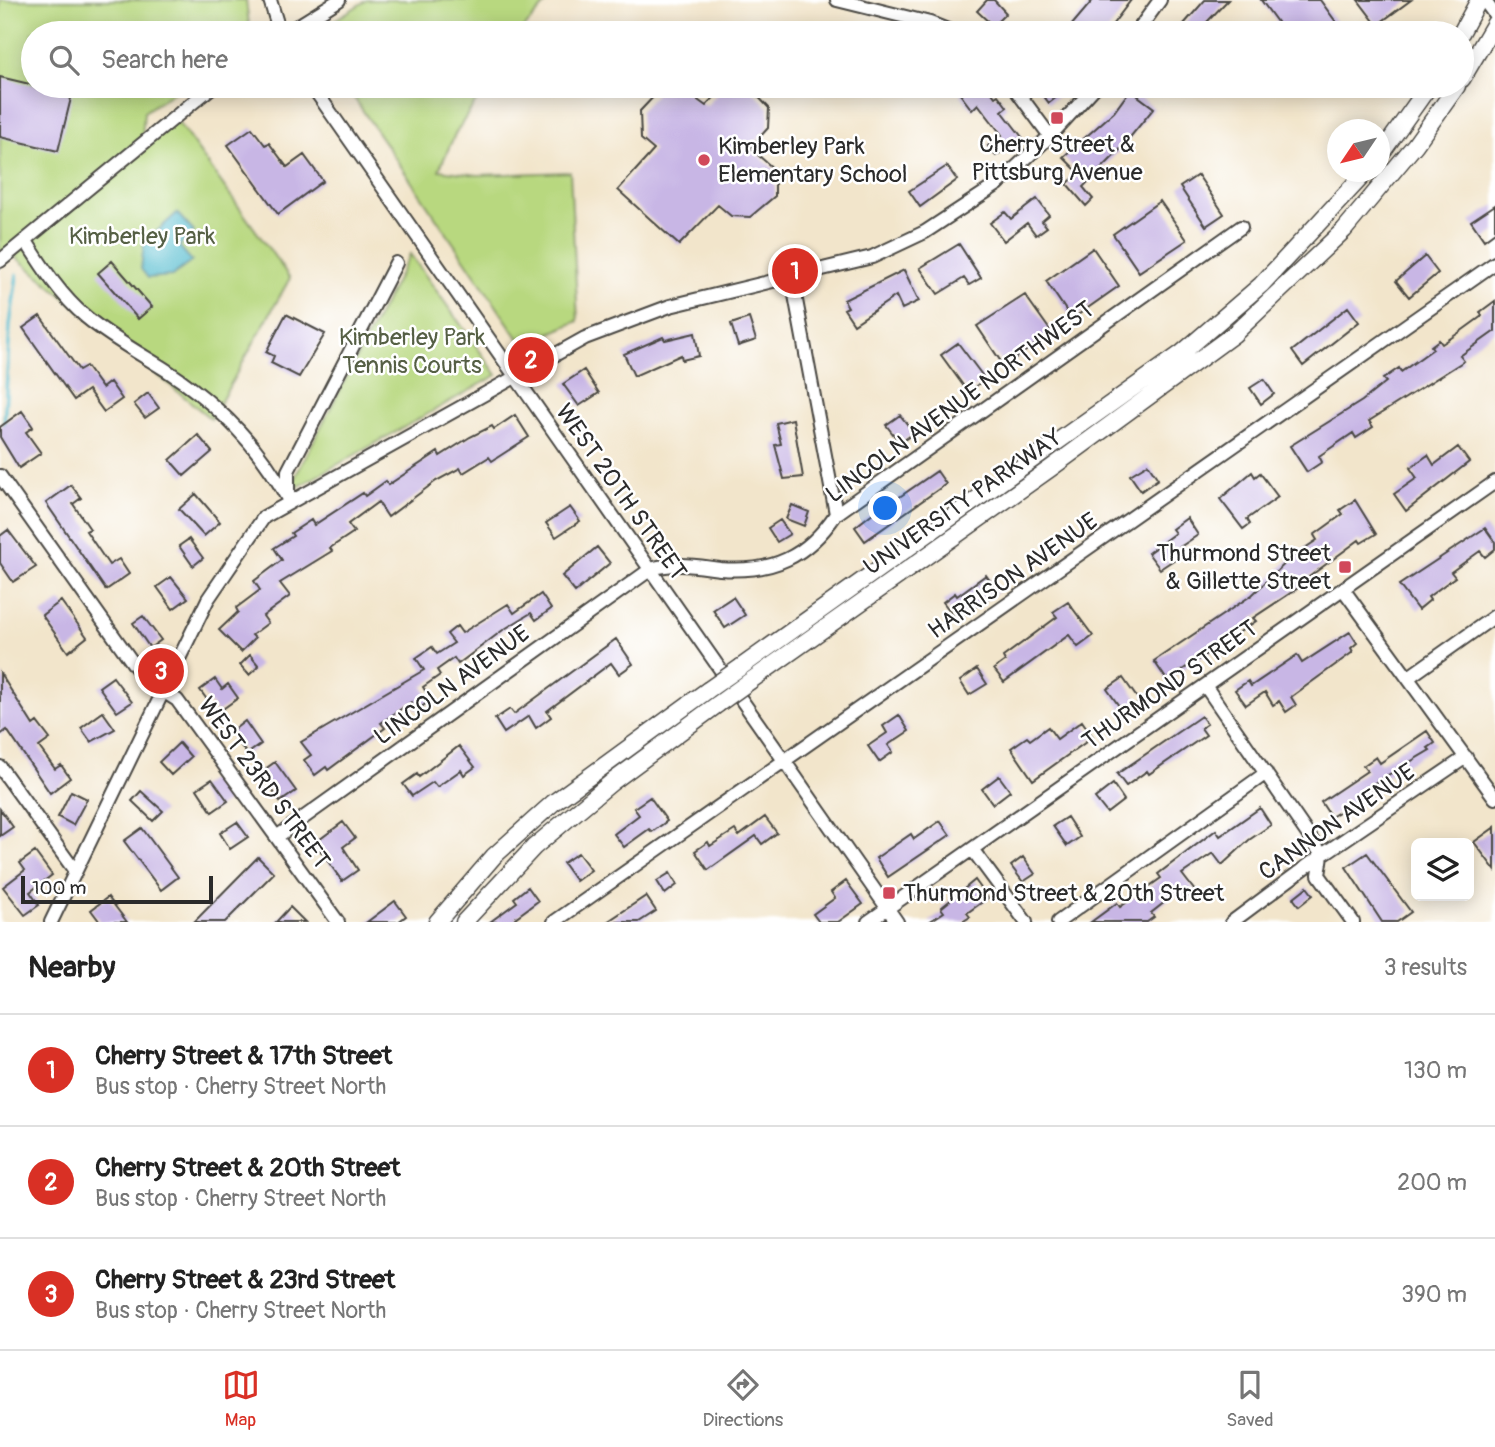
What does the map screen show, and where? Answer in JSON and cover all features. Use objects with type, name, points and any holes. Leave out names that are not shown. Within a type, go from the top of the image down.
[{"type":"main road","points":[[1469,21],[1482,0]]},
{"type":"main road","points":[[1474,59],[1495,23]]},
{"type":"main road","points":[[1390,141],[1420,98]]},
{"type":"main road","name":"UNIVERSITY PARKWAY","points":[[437,922],[494,856],[553,803],[708,690],[746,674],[1051,468],[1234,334],[1344,230],[1415,145],[1448,98]]},
{"type":"main road","name":"UNIVERSITY PARKWAY","points":[[464,922],[534,848],[612,782],[718,704],[746,674],[1182,353],[1261,285],[1357,182]]},
{"type":"street","points":[[270,0],[276,21]]},
{"type":"street","points":[[306,21],[340,0]]},
{"type":"street","points":[[837,0],[854,2],[923,21]]},
{"type":"street","points":[[1145,21],[1160,0]]},
{"type":"street","points":[[1482,0],[1495,15]]},
{"type":"street","points":[[0,261],[196,98]]},
{"type":"street","name":"WEST 20TH STREET","points":[[320,98],[897,922]]},
{"type":"street","points":[[1022,98],[1050,136]]},
{"type":"street","points":[[51,922],[208,599],[246,539],[264,517],[585,338],[626,321],[745,286],[792,279],[872,257],[925,232],[998,184],[1050,136],[1085,98]]},
{"type":"street","name":"LINCOLN AVENUE NORTHWEST","points":[[651,569],[681,563],[727,569],[774,564],[806,550],[819,538],[836,514],[1241,228]]},
{"type":"street","points":[[26,242],[52,280],[85,316],[167,370],[224,414],[270,465],[289,501]]},
{"type":"street","points":[[289,501],[288,471],[396,263]]},
{"type":"street","name":"HARRISON AVENUE","points":[[554,922],[1495,264]]},
{"type":"street","points":[[792,279],[836,514]]},
{"type":"street","name":"WEST 23RD STREET","points":[[0,476],[145,680],[163,694],[177,700],[338,922]]},
{"type":"street","name":"THURMOND STREET","points":[[868,922],[1495,482]]},
{"type":"street","name":"LINCOLN AVENUE","points":[[278,836],[651,569]]},
{"type":"street","points":[[1343,589],[1495,798]]},
{"type":"street","points":[[1409,677],[1495,616]]},
{"type":"street","points":[[1206,687],[1322,855],[1320,875],[1353,922]]},
{"type":"street","name":"CANNON AVENUE","points":[[1232,922],[1322,855],[1466,757]]},
{"type":"street","points":[[0,767],[75,871]]},
{"type":"street","points":[[1058,922],[1266,773]]},
{"type":"street","points":[[972,849],[1026,922]]},
{"type":"green space","name":"Kimberley Park","points":[[0,0],[246,0],[249,21],[21,21],[21,98],[165,98],[144,112],[142,139],[174,117],[290,278],[211,419],[11,253],[0,261]]},
{"type":"green space","points":[[367,0],[549,0],[531,21],[333,21]]},
{"type":"green space","points":[[354,98],[478,98],[455,134],[439,170],[478,175],[570,172],[578,321],[523,345]]},
{"type":"green space","name":"Kimberley Park Tennis Courts","points":[[410,254],[497,375],[294,489],[296,475]]},
{"type":"water","points":[[177,213],[194,232],[179,246],[192,261],[172,276],[148,278],[141,269],[144,243]]},
{"type":"building","points":[[987,0],[994,0],[1006,13],[998,21],[988,21],[977,11]]},
{"type":"building","points":[[1093,0],[1131,0],[1115,21],[1075,21]]},
{"type":"building","points":[[1205,0],[1228,0],[1208,21],[1187,21]]},
{"type":"building","points":[[1261,0],[1320,0],[1335,21],[1276,21]]},
{"type":"building","points":[[1358,0],[1411,0],[1382,21],[1374,21]]},
{"type":"building","points":[[0,77],[21,82],[21,98],[71,98],[58,151],[0,137]]},
{"type":"building","name":"Kimberley Park Elementary School","points":[[652,98],[695,98],[706,106],[714,98],[759,98],[769,108],[768,128],[750,148],[775,170],[775,196],[750,217],[731,216],[718,205],[679,245],[618,190],[654,150],[641,139],[640,111]]},
{"type":"building","points":[[963,98],[1000,98],[1007,107],[1002,111],[1022,137],[996,156],[988,146],[1002,135],[978,104],[972,110]]},
{"type":"building","points":[[1124,98],[1141,98],[1154,108],[1118,152],[1083,187],[1093,199],[1086,206],[1067,184],[1079,173],[1063,157],[1114,112]]},
{"type":"building","points":[[252,128],[265,145],[269,143],[287,167],[304,155],[323,181],[278,214],[228,145]]},
{"type":"building","points":[[947,166],[957,180],[920,207],[909,191]]},
{"type":"building","points":[[1198,175],[1224,214],[1206,226],[1180,187]]},
{"type":"building","points":[[1037,199],[1049,215],[1042,221],[1047,227],[1036,235],[1027,223],[1004,241],[990,223],[1005,212],[1011,219]]},
{"type":"building","points":[[1160,201],[1187,240],[1139,272],[1113,234]]},
{"type":"building","points":[[1495,205],[1495,232],[1484,240],[1471,221]]},
{"type":"building","points":[[959,244],[981,278],[969,285],[964,278],[938,294],[920,268]]},
{"type":"building","points":[[1093,248],[1119,286],[1072,319],[1046,281]]},
{"type":"building","points":[[1425,256],[1438,273],[1409,297],[1396,281]]},
{"type":"building","points":[[112,261],[152,307],[138,319],[98,273]]},
{"type":"building","points":[[904,270],[919,301],[902,309],[896,296],[854,324],[844,309],[848,307],[844,300]]},
{"type":"building","points":[[1025,295],[1052,333],[1004,366],[977,326]]},
{"type":"building","points":[[1495,301],[1495,331],[1460,356],[1464,361],[1369,421],[1373,427],[1356,438],[1353,433],[1319,456],[1322,462],[1307,472],[1290,446],[1362,401],[1386,382],[1383,379],[1399,368],[1401,372],[1433,349],[1431,346],[1439,340],[1442,344],[1460,332],[1482,316],[1480,312]]},
{"type":"building","points":[[1348,307],[1359,322],[1303,366],[1292,351]]},
{"type":"building","points":[[286,314],[325,334],[299,377],[271,363],[274,356],[266,352]]},
{"type":"building","points":[[40,316],[79,370],[86,366],[102,388],[110,382],[122,399],[104,412],[88,390],[74,400],[23,328]]},
{"type":"building","points":[[749,318],[756,340],[738,346],[731,324]]},
{"type":"building","points":[[695,333],[699,356],[682,360],[681,355],[634,376],[624,354],[663,337],[665,340]]},
{"type":"building","points":[[958,343],[985,379],[968,392],[941,355]]},
{"type":"building","points":[[584,370],[599,393],[579,406],[563,384]]},
{"type":"building","points":[[1264,379],[1274,394],[1261,404],[1250,388]]},
{"type":"building","points":[[148,393],[159,408],[145,418],[134,404]]},
{"type":"building","points":[[22,411],[33,427],[26,432],[41,453],[19,468],[0,437],[0,427]]},
{"type":"building","points":[[515,415],[529,437],[492,461],[489,457],[463,473],[460,468],[436,481],[388,517],[378,502],[348,524],[354,532],[330,548],[332,551],[280,583],[290,596],[263,616],[268,623],[252,635],[255,638],[241,652],[219,630],[238,612],[236,608],[260,590],[254,581],[282,560],[274,548],[293,536],[291,533],[311,520],[314,525],[363,493],[365,496],[386,481],[388,485],[438,452],[440,456],[470,437],[492,426],[494,429]]},
{"type":"building","points":[[900,415],[914,433],[900,443],[886,425]]},
{"type":"building","points":[[793,419],[803,477],[784,479],[775,445],[781,444],[776,423]]},
{"type":"building","points":[[198,435],[212,452],[184,476],[170,460]]},
{"type":"building","points":[[1458,447],[1469,462],[1406,511],[1394,494],[1417,478],[1410,468],[1428,455],[1434,465]]},
{"type":"building","points":[[1148,464],[1158,479],[1141,491],[1130,475]]},
{"type":"building","points":[[937,471],[946,484],[865,541],[855,527],[883,505],[885,507]]},
{"type":"building","points":[[1252,472],[1255,477],[1260,473],[1278,497],[1247,519],[1250,524],[1243,529],[1220,499]]},
{"type":"building","points":[[71,485],[81,498],[73,504],[90,529],[86,531],[109,565],[119,559],[129,574],[106,590],[46,503]]},
{"type":"building","points":[[196,494],[220,522],[204,536],[179,509]]},
{"type":"building","points":[[1355,500],[1376,534],[1361,543],[1359,540],[1302,582],[1304,584],[1253,618],[1256,621],[1167,680],[1154,661],[1252,595],[1293,556],[1317,540],[1314,535],[1343,514],[1340,510]]},
{"type":"building","points":[[792,505],[809,512],[804,526],[786,519]]},
{"type":"building","points":[[570,507],[580,521],[556,537],[546,523]]},
{"type":"building","points":[[1187,518],[1198,535],[1171,553],[1175,559],[1160,569],[1148,553],[1175,533],[1172,529]]},
{"type":"building","points":[[780,520],[790,534],[777,542],[768,528]]},
{"type":"building","points":[[1485,528],[1495,542],[1495,549],[1485,557],[1480,551],[1451,572],[1455,577],[1428,597],[1430,600],[1418,610],[1399,585]]},
{"type":"building","points":[[8,530],[36,567],[13,582],[0,563],[0,536]]},
{"type":"building","points":[[189,539],[203,558],[193,566],[179,546]]},
{"type":"building","points":[[597,547],[610,563],[575,592],[562,576]]},
{"type":"building","points":[[986,575],[998,592],[956,619],[943,602],[955,593],[957,596]]},
{"type":"building","points":[[171,577],[188,598],[173,609],[157,587]]},
{"type":"building","points":[[541,594],[551,609],[536,620],[531,613],[458,664],[454,658],[437,670],[440,675],[423,687],[431,700],[417,710],[411,702],[381,723],[385,728],[328,770],[326,767],[315,775],[304,760],[311,755],[301,742],[424,670],[416,658],[432,647],[437,654],[454,643],[447,634],[457,626],[462,633],[508,604],[514,613]]},
{"type":"building","points":[[733,597],[745,615],[725,628],[713,610]]},
{"type":"building","points":[[61,601],[87,637],[68,652],[42,615]]},
{"type":"building","points":[[1068,602],[1093,636],[1078,647],[1069,635],[1004,682],[994,669],[1005,661],[1003,657],[1057,617],[1053,612]]},
{"type":"building","points":[[143,616],[161,640],[150,648],[133,623]]},
{"type":"building","points":[[1350,632],[1357,643],[1351,648],[1353,652],[1291,697],[1296,705],[1286,712],[1279,701],[1273,705],[1265,692],[1246,705],[1235,690],[1248,681],[1251,686],[1297,655],[1302,663]]},
{"type":"building","points":[[616,639],[633,664],[619,674],[611,663],[547,711],[551,717],[536,728],[529,716],[504,733],[495,719],[510,709],[514,714]]},
{"type":"building","points":[[250,655],[259,666],[249,675],[240,665]]},
{"type":"building","points":[[977,669],[987,684],[969,695],[960,681]]},
{"type":"building","points":[[0,673],[33,725],[37,722],[50,739],[39,747],[55,769],[61,765],[70,778],[50,793],[7,730],[0,735]]},
{"type":"building","points":[[113,677],[132,702],[117,712],[99,687]]},
{"type":"building","points":[[1123,678],[1140,702],[1124,713],[1107,689]]},
{"type":"building","points":[[215,679],[222,689],[228,684],[238,698],[217,713],[200,690]]},
{"type":"building","points":[[103,712],[115,729],[91,742],[81,728]]},
{"type":"building","points":[[899,715],[909,731],[888,745],[893,752],[879,762],[868,746],[887,733],[883,726]]},
{"type":"building","points":[[1201,716],[1207,724],[1201,728],[1206,735],[1149,774],[1147,771],[1126,786],[1117,774]]},
{"type":"building","points":[[245,721],[261,744],[247,754],[231,732]]},
{"type":"building","points":[[1082,721],[1093,737],[1033,780],[1011,748],[1027,737],[1030,740],[1048,727],[1057,739]]},
{"type":"building","points":[[1427,731],[1435,743],[1428,748],[1430,750],[1366,788],[1369,793],[1331,817],[1321,802],[1367,771],[1363,766],[1376,757],[1380,763]]},
{"type":"building","points":[[179,743],[191,757],[171,775],[159,762]]},
{"type":"building","points":[[459,746],[475,767],[464,775],[461,770],[437,787],[433,782],[412,796],[403,784],[417,774],[419,777]]},
{"type":"building","points":[[275,762],[296,791],[280,802],[261,772]]},
{"type":"building","points":[[999,776],[1010,791],[993,804],[982,789]]},
{"type":"building","points":[[212,779],[228,801],[212,812],[197,789]]},
{"type":"building","points":[[1113,784],[1124,800],[1107,813],[1095,798]]},
{"type":"building","points":[[71,791],[87,799],[73,825],[58,817]]},
{"type":"building","points":[[141,791],[163,811],[153,821],[132,801]]},
{"type":"building","points":[[650,797],[667,821],[652,832],[649,829],[624,847],[614,834],[639,815],[634,808]]},
{"type":"building","points":[[1260,808],[1271,825],[1249,840],[1222,865],[1213,853],[1182,874],[1195,891],[1185,899],[1179,891],[1151,913],[1154,917],[1147,922],[1091,922],[1117,903],[1120,907],[1161,878],[1158,874],[1216,830],[1220,836]]},
{"type":"building","points":[[0,809],[13,827],[0,836]]},
{"type":"building","points":[[765,817],[777,833],[762,844],[756,836],[708,870],[695,851],[708,842],[710,846],[735,830],[739,836]]},
{"type":"building","points":[[1067,817],[1080,837],[1067,846],[1053,826]]},
{"type":"building","points":[[940,821],[950,835],[888,877],[876,858],[911,834],[914,839]]},
{"type":"building","points":[[237,822],[248,837],[230,849],[220,833]]},
{"type":"building","points":[[343,822],[355,838],[343,847],[358,870],[342,881],[315,843]]},
{"type":"building","points":[[1495,827],[1495,870],[1474,842]]},
{"type":"building","points":[[142,828],[178,877],[161,890],[124,841]]},
{"type":"building","points":[[35,852],[52,875],[30,892],[39,905],[25,915],[3,887],[25,870],[20,863]]},
{"type":"building","points":[[578,853],[591,870],[576,881],[563,863]]},
{"type":"building","points":[[1367,853],[1411,912],[1397,922],[1382,922],[1346,867]]},
{"type":"building","points":[[258,857],[274,873],[225,922],[194,922]]},
{"type":"building","points":[[1023,857],[1035,874],[1023,882],[1011,866]]},
{"type":"building","points":[[670,873],[677,885],[665,894],[657,881]]},
{"type":"building","points":[[975,880],[988,898],[967,913],[970,917],[962,922],[929,922],[944,912],[941,908]]},
{"type":"building","points":[[846,881],[863,904],[838,922],[819,922],[813,914],[835,898],[831,892]]},
{"type":"building","points":[[528,887],[538,901],[515,918],[518,922],[490,922],[517,902],[514,898]]},
{"type":"building","points":[[1307,887],[1313,895],[1299,906],[1293,898]]},
{"type":"building","points":[[646,896],[656,911],[639,922],[607,922]]},
{"type":"building","points":[[108,897],[127,922],[100,922],[91,910]]},
{"type":"building","points":[[395,901],[406,916],[398,922],[367,922]]},
{"type":"building","points":[[290,907],[305,922],[276,922]]},
{"type":"waterway","points":[[4,426],[10,325],[17,275]]},
{"type":"place","name":"Cherry Street & Pittsburg Avenue","points":[[1057,118]]},
{"type":"place","name":"Kimberley Park Elementary School","points":[[704,160]]},
{"type":"place","name":"Cherry Street & 17th Street","points":[[795,271]]},
{"type":"place","name":"Cherry Street & 20th Street","points":[[531,360]]},
{"type":"place","name":"Thurmond Street & Gillette Street","points":[[1345,567]]},
{"type":"place","name":"Cherry Street & 23rd Street","points":[[161,671]]},
{"type":"place","name":"Thurmond Street & 20th Street","points":[[889,893]]}]
